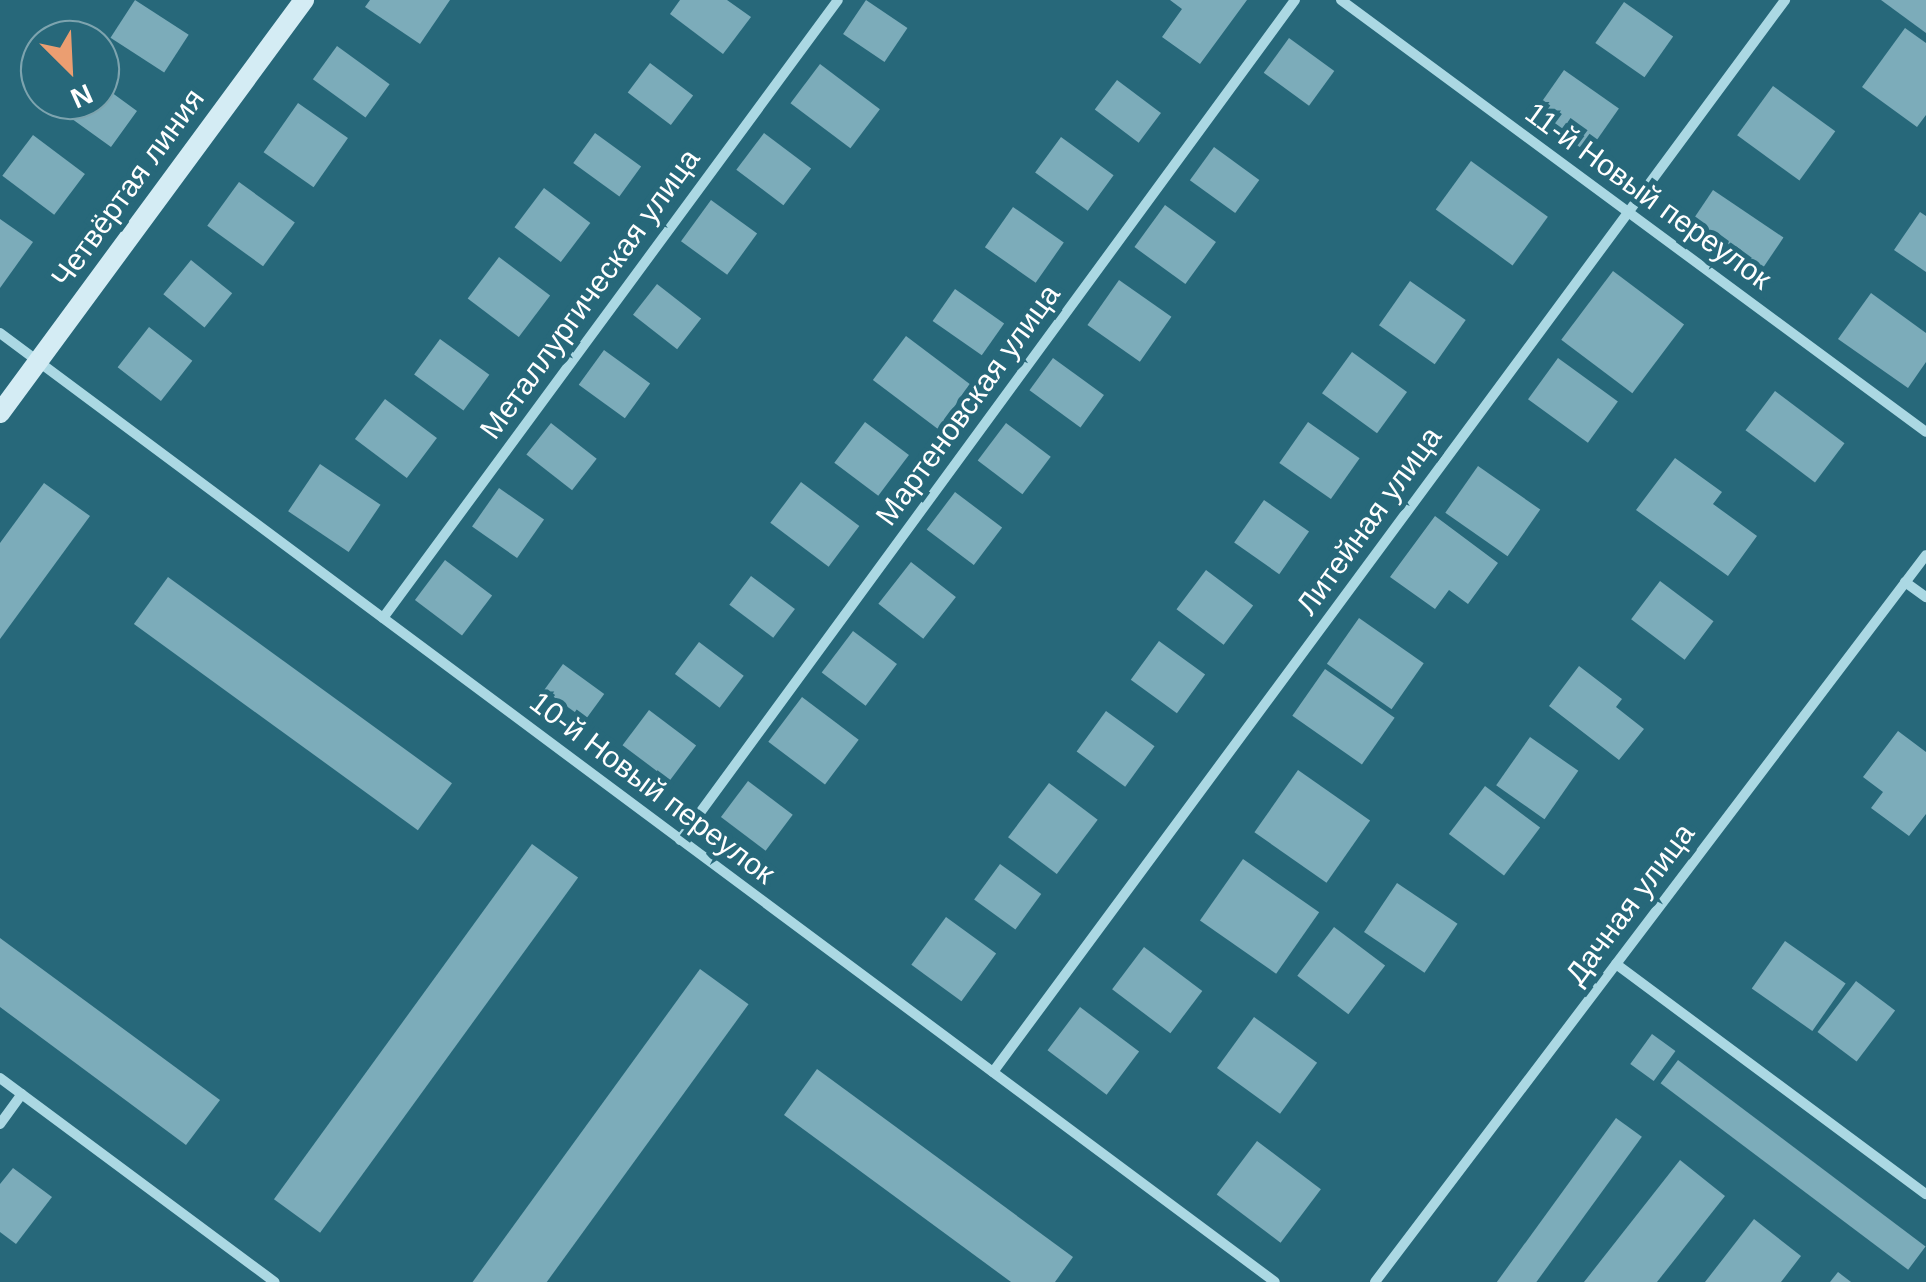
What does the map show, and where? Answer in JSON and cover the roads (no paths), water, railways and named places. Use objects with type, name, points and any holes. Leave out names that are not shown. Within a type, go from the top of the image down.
[{"type":"street","name":"Четвёртая линия","points":[[0,412],[304,0]]},
{"type":"street","name":"Металлургическая улица","points":[[382,618],[838,0]]},
{"type":"street","name":"Мартеновская улица","points":[[680,840],[1296,0]]},
{"type":"street","name":"11-й Новый переулок","points":[[1340,0],[1926,432]]},
{"type":"street","name":"Литейная улица","points":[[993,1072],[1785,0]]},
{"type":"street","name":"10-й Новый переулок","points":[[0,333],[1275,1282]]},
{"type":"street","name":"Дачная улица","points":[[1374,1282],[1926,555]]},
{"type":"street","points":[[1906,582],[1926,598]]},
{"type":"street","points":[[1616,964],[1926,1194]]},
{"type":"street","points":[[0,1078],[275,1282]]},
{"type":"street","points":[[0,1124],[22,1094]]}]
